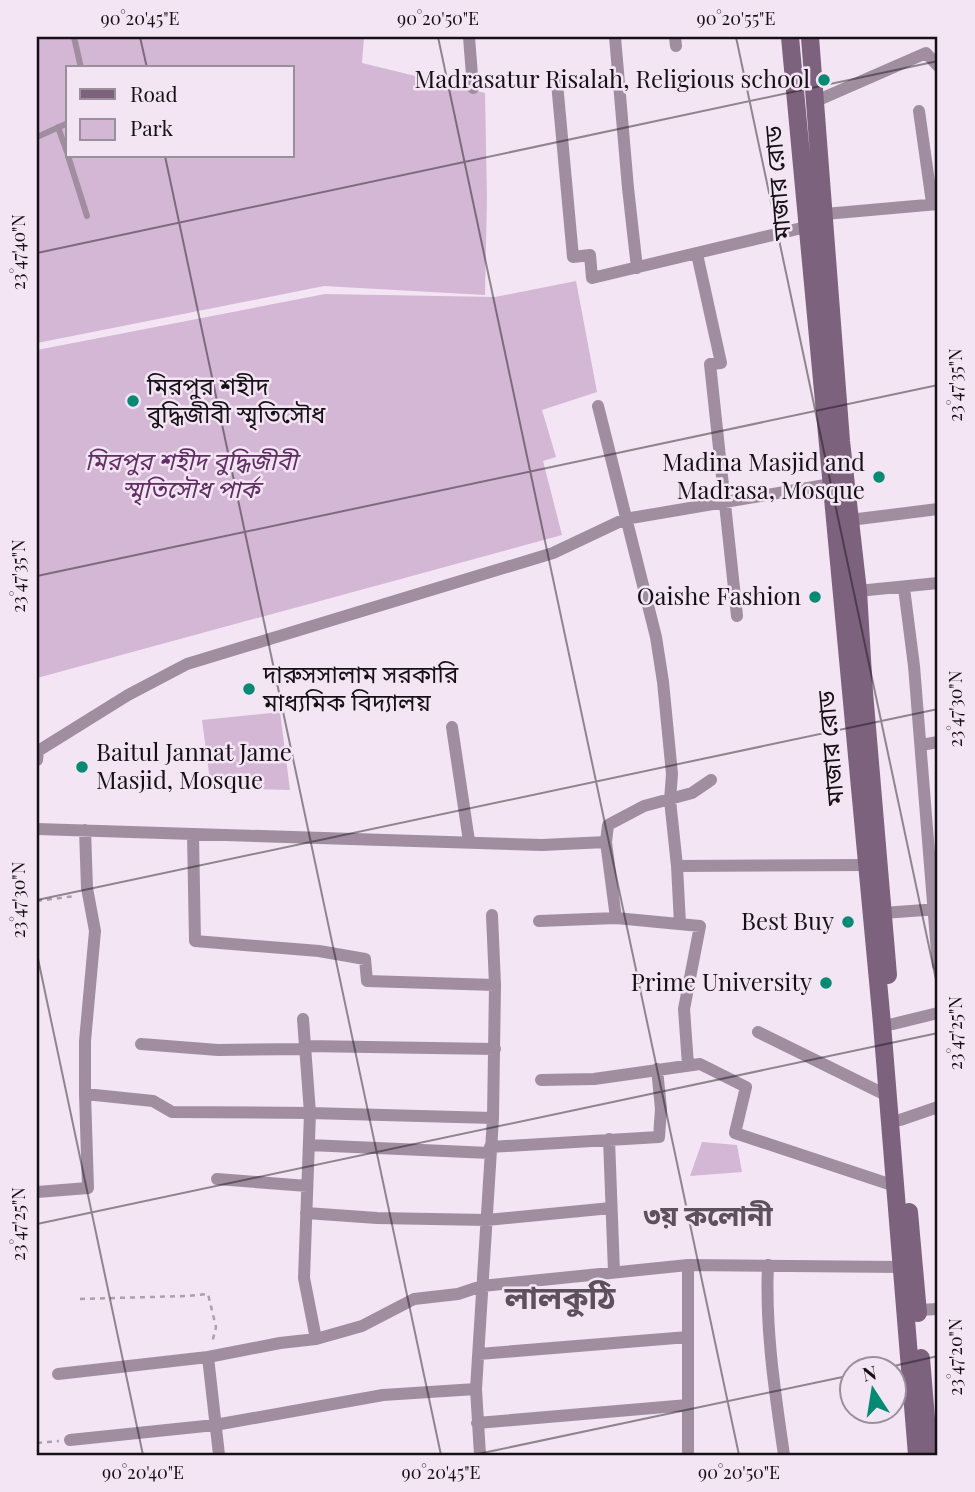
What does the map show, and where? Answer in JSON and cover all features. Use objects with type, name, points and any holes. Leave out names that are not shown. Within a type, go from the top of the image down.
[{"type":"main road","name":"মাজার রোড","points":[[790,37],[888,1096],[916,1455]]},
{"type":"main road","name":"মাজার রোড","points":[[810,37],[841,441],[858,592],[863,692],[929,1455]]},
{"type":"main road","points":[[806,228],[826,219]]},
{"type":"street","points":[[469,37],[473,88]]},
{"type":"street","points":[[615,37],[626,176],[637,268]]},
{"type":"street","points":[[816,101],[926,53],[938,66]]},
{"type":"street","points":[[557,83],[573,257],[590,255],[592,278],[806,228]]},
{"type":"street","points":[[826,219],[935,203],[919,111]]},
{"type":"street","points":[[696,254],[721,363],[710,364],[716,396],[737,616]]},
{"type":"street","points":[[598,406],[656,637],[672,774],[670,800],[680,924]]},
{"type":"street","points":[[37,760],[38,751],[128,695],[187,664],[553,553],[625,519],[831,484]]},
{"type":"street","points":[[850,520],[938,509]]},
{"type":"street","points":[[858,592],[938,583]]},
{"type":"street","points":[[904,588],[914,666],[936,909],[938,965]]},
{"type":"street","points":[[452,727],[469,841]]},
{"type":"street","points":[[921,745],[938,742]]},
{"type":"street","points":[[616,918],[606,842],[608,825],[644,806],[692,793],[711,780]]},
{"type":"street","points":[[37,829],[542,845],[606,842]]},
{"type":"street","points":[[37,1192],[88,1188],[85,1041],[95,931],[89,895],[85,830]]},
{"type":"street","points":[[193,834],[195,941],[319,951],[365,959],[367,981],[495,985]]},
{"type":"street","points":[[677,866],[866,865]]},
{"type":"street","points":[[883,912],[936,909]]},
{"type":"street","points":[[480,1455],[476,1389],[495,1049],[492,915]]},
{"type":"street","points":[[539,921],[616,918],[700,926],[684,1009],[688,1065]]},
{"type":"street","points":[[892,1024],[938,1013]]},
{"type":"street","points":[[303,1019],[310,1113],[304,1278],[316,1339]]},
{"type":"street","points":[[758,1032],[888,1096]]},
{"type":"street","points":[[141,1044],[218,1050],[306,1047],[495,1049]]},
{"type":"street","points":[[541,1080],[594,1079],[700,1064],[746,1087],[735,1133],[895,1186]]},
{"type":"street","points":[[309,1145],[490,1150],[659,1137],[661,1109],[657,1069]]},
{"type":"street","points":[[85,1094],[153,1101],[172,1112],[492,1118]]},
{"type":"street","points":[[900,1119],[938,1107]]},
{"type":"street","points":[[609,1139],[614,1272]]},
{"type":"street","points":[[217,1179],[307,1186]]},
{"type":"street","points":[[306,1213],[377,1218],[487,1220],[611,1208]]},
{"type":"street","points":[[58,1374],[208,1357],[279,1343],[316,1339],[362,1325],[415,1299],[458,1294],[482,1286],[688,1265],[901,1267]]},
{"type":"street","points":[[688,1265],[688,1455]]},
{"type":"street","points":[[768,1265],[772,1360],[784,1455]]},
{"type":"street","points":[[918,1310],[938,1308]]},
{"type":"street","points":[[478,1354],[688,1337]]},
{"type":"street","points":[[208,1357],[219,1455]]},
{"type":"street","points":[[70,1440],[215,1425],[383,1395],[476,1389]]},
{"type":"street","points":[[477,1423],[688,1405]]},
{"type":"lane","points":[[74,37],[81,66]]},
{"type":"lane","points":[[37,137],[66,124]]},
{"type":"lane","points":[[58,127],[66,149]]},
{"type":"lane","points":[[69,158],[87,216]]},
{"type":"path","points":[[37,901],[89,895]]},
{"type":"path","points":[[80,1299],[208,1294],[216,1327],[208,1357]]},
{"type":"path","points":[[37,1443],[70,1440]]},
{"type":"green space","points":[[37,37],[364,37],[362,63],[485,93],[485,295],[324,286],[37,343]]},
{"type":"green space","name":"মিরপুর শহীদ বুদ্ধিজীবী স্মৃতিসৌধ পার্ক","points":[[576,281],[597,392],[542,410],[556,457],[543,461],[562,535],[37,678],[37,350],[325,294],[495,297]]},
{"type":"green space","points":[[280,712],[290,790],[211,788],[202,720]]},
{"type":"green space","points":[[702,1142],[737,1145],[742,1172],[690,1176]]},
{"type":"place","name":"Madrasatur Risalah, Religious school","points":[[824,80]]},
{"type":"place","name":"মিরপুর শহীদ বুদ্ধিজীবী স্মৃতিসৌধ","points":[[133,401]]},
{"type":"place","name":"Madina Masjid and Madrasa, Mosque","points":[[879,477]]},
{"type":"place","name":"Oaishe Fashion","points":[[815,597]]},
{"type":"place","name":"দারুসসালাম সরকারি মাধ্যমিক বিদ্যালয়","points":[[249,689]]},
{"type":"place","name":"Baitul Jannat Jame Masjid, Mosque","points":[[82,767]]},
{"type":"place","name":"Best Buy","points":[[848,922]]},
{"type":"place","name":"Prime University","points":[[826,983]]},
{"type":"district","name":"৩য় কলোনী","points":[[708,1216]]},
{"type":"district","name":"লালকুঠি","points":[[560,1298]]}]
